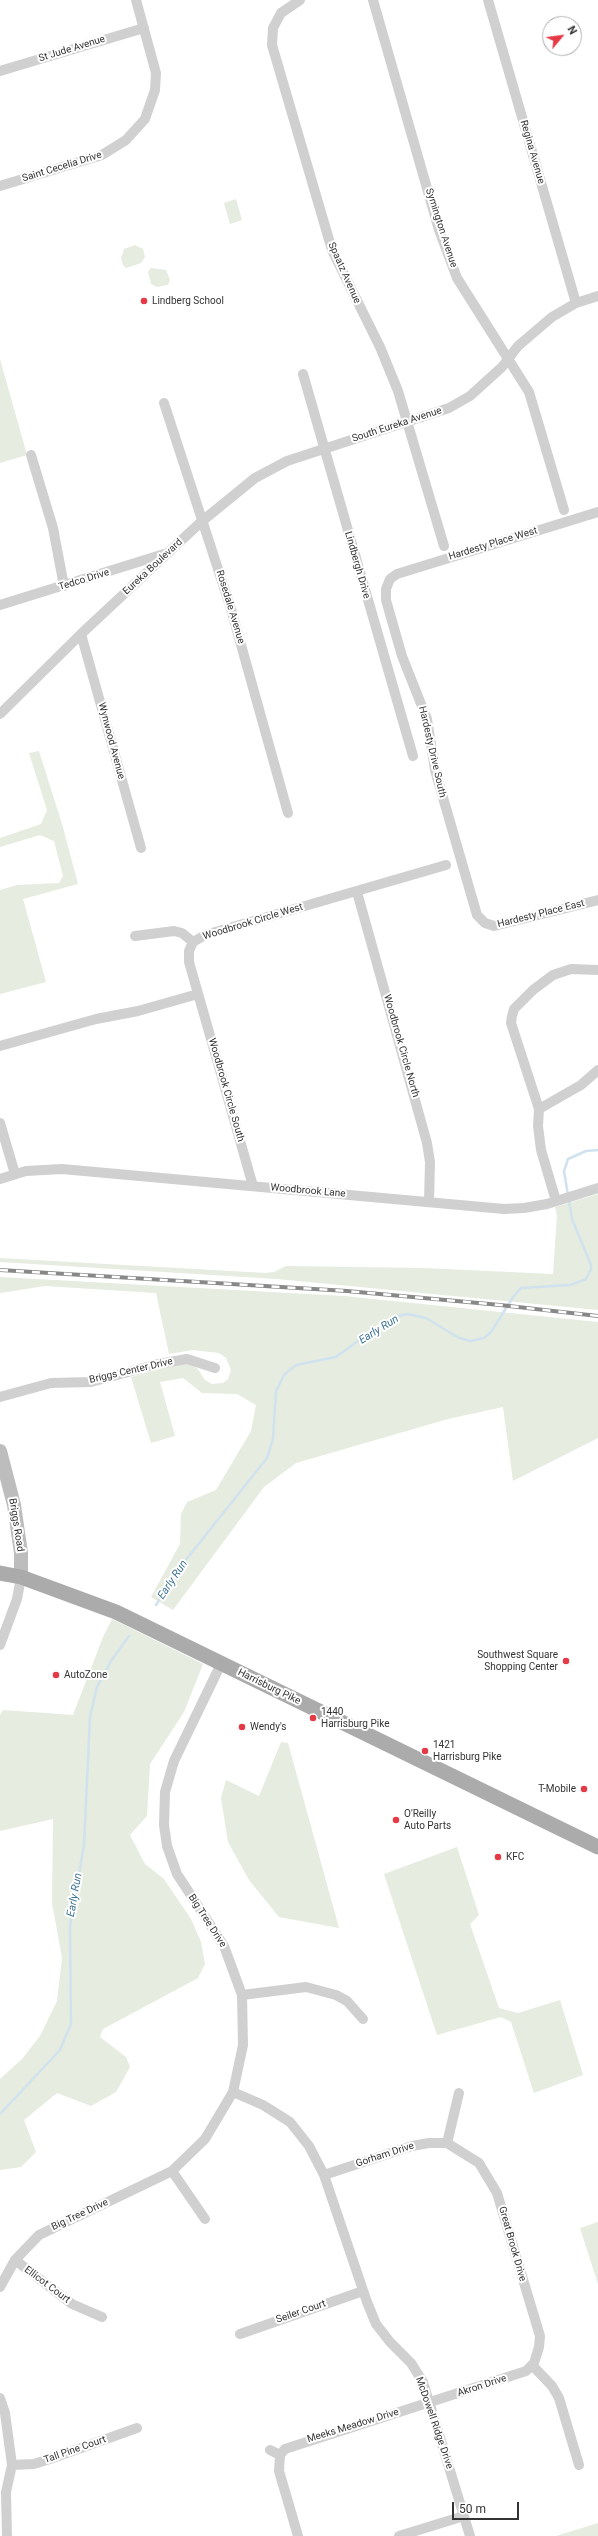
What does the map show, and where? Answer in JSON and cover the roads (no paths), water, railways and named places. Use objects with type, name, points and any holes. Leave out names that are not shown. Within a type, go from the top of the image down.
[{"type":"main road","name":"Harrisburg Pike","points":[[0,1573],[21,1577],[116,1612],[598,1846]]},
{"type":"street","points":[[136,0],[144,28]]},
{"type":"street","name":"Symington Avenue","points":[[373,0],[439,230],[457,278],[522,377],[533,403],[564,510]]},
{"type":"street","name":"Regina Avenue","points":[[488,0],[576,303]]},
{"type":"street","name":"Spaatz Avenue","points":[[298,1],[281,13],[274,28],[272,45],[332,250],[380,347],[398,391],[444,546]]},
{"type":"street","name":"Saint Cecelia Drive","points":[[0,186],[102,156],[126,140],[145,119],[152,104],[156,73],[154,59],[144,28]]},
{"type":"street","name":"St Jude Avenue","points":[[0,71],[144,28]]},
{"type":"street","name":"South Eureka Avenue","points":[[324,448],[449,408],[465,399],[502,367],[534,330],[576,303],[598,296]]},
{"type":"street","name":"Lindbergh Drive","points":[[303,374],[413,756]]},
{"type":"street","name":"Rosedale Avenue","points":[[164,403],[243,650],[288,813]]},
{"type":"street","name":"Eureka Boulevard","points":[[0,714],[81,634],[230,497],[270,468],[324,448]]},
{"type":"street","points":[[31,455],[53,528],[64,586]]},
{"type":"street","name":"Hardesty Place West","points":[[390,579],[404,570],[598,512]]},
{"type":"street","name":"Tedco Drive","points":[[0,604],[64,586],[168,553]]},
{"type":"street","name":"Hardesty Drive South","points":[[390,579],[386,589],[388,608],[402,656],[427,719],[435,770],[473,904],[477,915],[485,923]]},
{"type":"street","name":"Wynwood Avenue","points":[[81,634],[141,848]]},
{"type":"street","name":"Woodbrook Circle West","points":[[198,994],[189,962],[189,951],[193,942],[205,935],[446,865]]},
{"type":"street","name":"Woodbrook Circle North","points":[[357,892],[427,1143],[430,1162],[429,1202]]},
{"type":"street","name":"Hardesty Place East","points":[[485,923],[494,926],[506,924],[598,900]]},
{"type":"street","points":[[135,936],[174,931],[182,933],[193,942]]},
{"type":"street","points":[[564,1198],[542,1150],[538,1126],[539,1109],[511,1023],[514,1009],[533,990],[553,975],[571,969],[598,970]]},
{"type":"street","points":[[0,1046],[96,1018],[138,1011],[198,994]]},
{"type":"street","name":"Woodbrook Circle South","points":[[198,994],[253,1186]]},
{"type":"street","points":[[539,1109],[581,1085],[598,1070]]},
{"type":"street","points":[[0,1123],[15,1174]]},
{"type":"street","name":"Woodbrook Lane","points":[[0,1179],[15,1174],[44,1169],[62,1169],[504,1209],[524,1208],[598,1188]]},
{"type":"street","name":"Briggs Center Drive","points":[[0,1397],[51,1383],[91,1382],[158,1364],[187,1359],[215,1368]]},
{"type":"street","name":"Briggs Road","points":[[0,1450],[14,1505],[21,1553],[21,1577]]},
{"type":"street","points":[[0,1645],[17,1599],[21,1577]]},
{"type":"street","name":"Big Tree Drive","points":[[0,2287],[15,2260],[39,2235],[172,2171],[205,2139],[234,2092],[243,2045],[242,1995],[224,1946],[177,1874],[167,1846],[164,1825],[165,1792],[174,1761],[221,1664]]},
{"type":"street","points":[[242,1995],[306,1987],[336,1995],[347,2001],[363,2019]]},
{"type":"street","name":"McDowell Ridge Drive","points":[[234,2092],[263,2104],[290,2122],[310,2146],[324,2175],[363,2291],[376,2324],[417,2372],[430,2403],[470,2536]]},
{"type":"street","points":[[447,2143],[459,2094]]},
{"type":"street","name":"Gorham Drive","points":[[324,2175],[412,2146],[447,2143]]},
{"type":"street","name":"Great Brook Drive","points":[[447,2143],[479,2163],[497,2193],[540,2336],[539,2347],[532,2365]]},
{"type":"street","points":[[172,2171],[205,2219]]},
{"type":"street","name":"Ellicot Court","points":[[15,2260],[72,2304],[102,2316]]},
{"type":"street","name":"Seiler Court","points":[[240,2334],[363,2291]]},
{"type":"street","points":[[532,2365],[552,2386],[559,2398],[580,2465]]},
{"type":"street","name":"Akron Drive","points":[[430,2403],[526,2372],[532,2365]]},
{"type":"street","points":[[0,2398],[5,2413],[12,2465],[6,2492],[7,2536]]},
{"type":"street","name":"Meeks Meadow Drive","points":[[280,2455],[292,2445],[430,2403]]},
{"type":"street","name":"Tall Pine Court","points":[[12,2465],[34,2464],[137,2428]]},
{"type":"street","points":[[270,2450],[280,2455],[279,2470],[298,2536]]},
{"type":"street","points":[[399,2536],[464,2516]]},
{"type":"waterway","name":"Early Run","points":[[568,1195],[564,1171],[568,1159],[586,1151],[598,1150]]},
{"type":"waterway","name":"Early Run","points":[[156,1605],[185,1561],[267,1458],[273,1439],[276,1391],[284,1375],[296,1365],[336,1357],[373,1330],[398,1316],[408,1314],[426,1318],[459,1338],[471,1341],[484,1338],[491,1332],[513,1297],[521,1288],[570,1285],[586,1279],[591,1269],[591,1265],[572,1219],[569,1200]]},
{"type":"waterway","name":"Early Run","points":[[0,2114],[60,2050],[71,2024],[70,1926],[84,1845],[90,1717],[97,1687],[111,1661],[129,1636]]},
{"type":"railway","points":[[0,1270],[347,1291],[500,1305],[598,1316]]},
{"type":"place","name":"Lindberg School","points":[[144,301]]},
{"type":"place","name":"Southwest Square Shopping Center","points":[[566,1661]]},
{"type":"place","name":"AutoZone","points":[[56,1675]]},
{"type":"place","name":"1440 Harrisburg Pike","points":[[313,1718]]},
{"type":"place","name":"Wendy's","points":[[242,1727]]},
{"type":"place","name":"1421 Harrisburg Pike","points":[[425,1751]]},
{"type":"place","name":"T-Mobile","points":[[584,1789]]},
{"type":"place","name":"O'Reilly Auto Parts","points":[[396,1820]]},
{"type":"place","name":"KFC","points":[[498,1857]]}]
